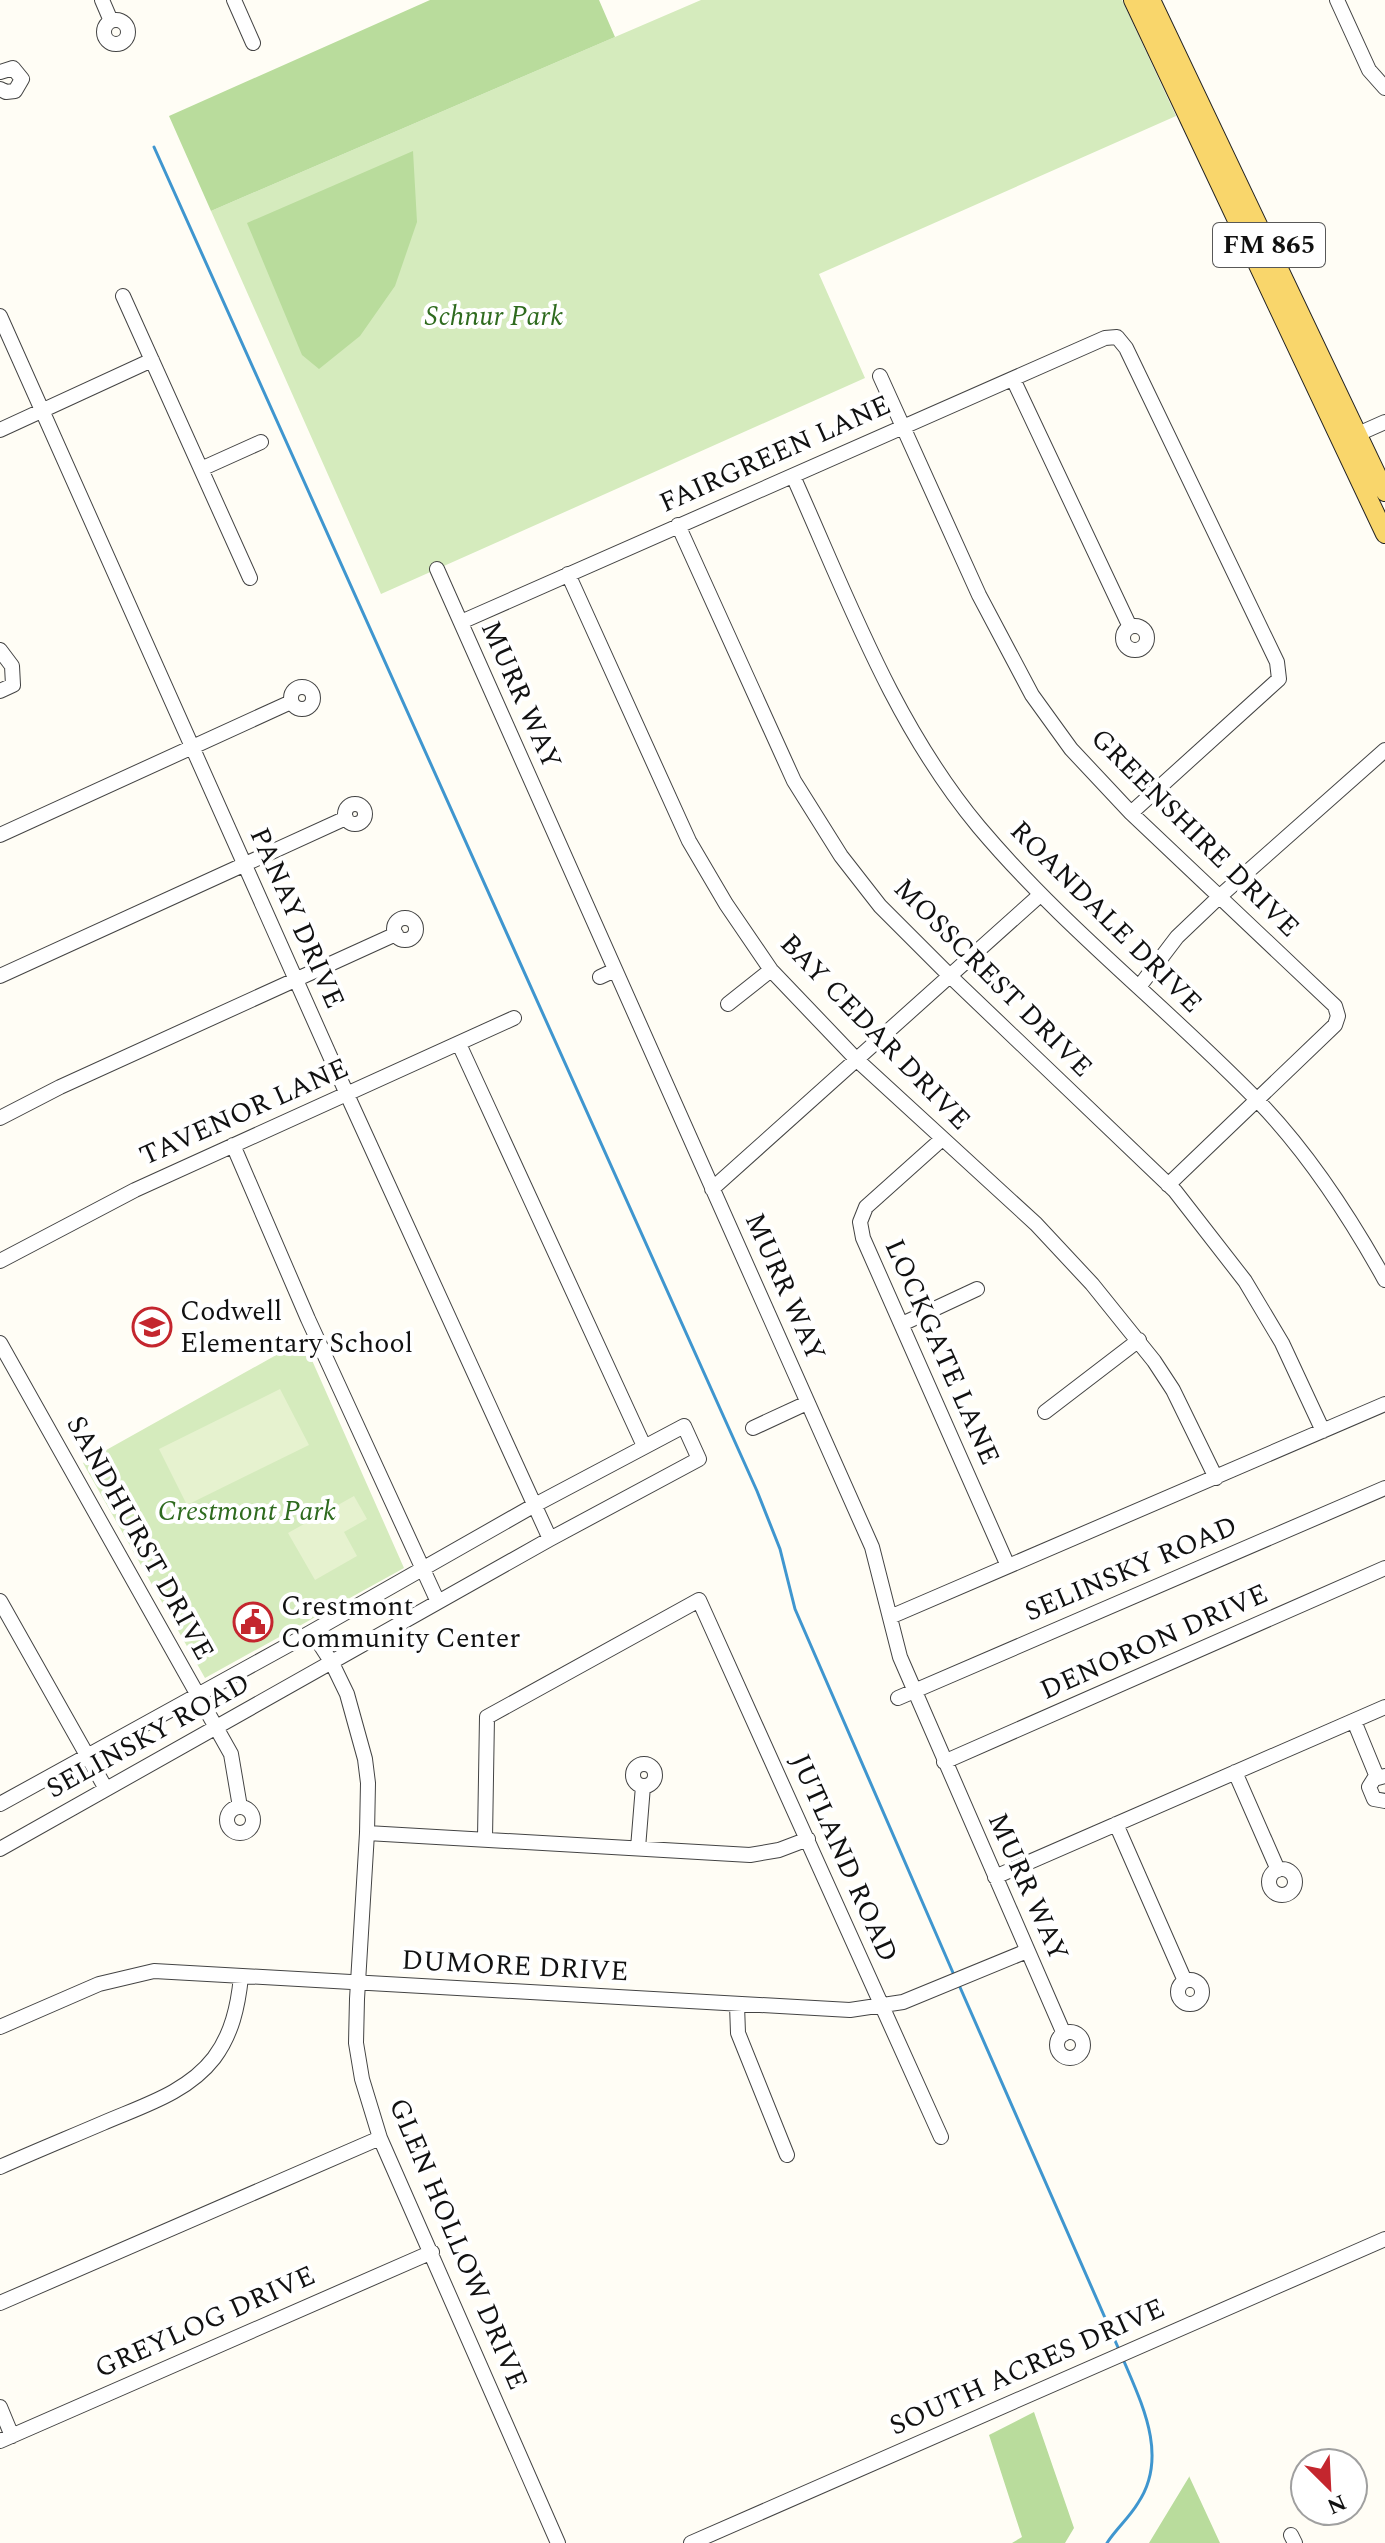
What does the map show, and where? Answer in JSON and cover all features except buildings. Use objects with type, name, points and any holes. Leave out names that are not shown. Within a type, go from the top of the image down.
[{"type":"main road","name":"FM 865","points":[[1133,0],[1277,263],[1385,534]]},
{"type":"main road","name":"FM 865","points":[[1151,0],[1260,271],[1349,438],[1385,492]]},
{"type":"main road","points":[[1260,271],[1277,263]]},
{"type":"street","points":[[102,0],[111,21]]},
{"type":"street","points":[[234,0],[253,43]]},
{"type":"street","points":[[1337,0],[1369,70],[1385,88]]},
{"type":"street","points":[[0,89],[11,93],[22,84],[17,70],[1,67]]},
{"type":"street","points":[[123,296],[250,578]]},
{"type":"street","name":"PANAY DRIVE","points":[[0,316],[295,979],[550,1539]]},
{"type":"street","name":"FAIRGREEN LANE","points":[[461,622],[1105,338],[1117,337],[1126,348],[1277,662],[1279,679],[1131,813]]},
{"type":"street","points":[[0,430],[152,360]]},
{"type":"street","name":"GREENSHIRE DRIVE","points":[[880,376],[979,595],[1032,695],[1071,749],[1131,813],[1335,1006],[1338,1016],[1335,1025],[1257,1100]]},
{"type":"street","points":[[1013,379],[1130,627]]},
{"type":"street","points":[[1349,438],[1385,422]]},
{"type":"street","points":[[201,469],[261,442]]},
{"type":"street","name":"ROANDALE DRIVE","points":[[793,476],[887,686],[929,759],[978,826],[1040,895],[1257,1100],[1317,1173],[1384,1277]]},
{"type":"street","name":"MOSSCREST DRIVE","points":[[678,525],[794,781],[841,856],[880,906],[1168,1185],[1245,1281],[1282,1343],[1323,1431]]},
{"type":"street","name":"MURR WAY","points":[[437,569],[872,1547],[900,1657],[1064,2034]]},
{"type":"street","name":"BAY CEDAR DRIVE","points":[[568,574],[689,841],[726,904],[771,970],[856,1059],[1036,1224],[1139,1340],[1173,1390],[1216,1478]]},
{"type":"street","points":[[0,650],[12,666],[13,685],[0,691]]},
{"type":"street","points":[[0,835],[291,702]]},
{"type":"street","points":[[1139,987],[1177,937],[1385,750]]},
{"type":"street","points":[[0,976],[346,818]]},
{"type":"street","points":[[712,1189],[1040,895]]},
{"type":"street","points":[[0,1118],[60,1087],[396,934]]},
{"type":"street","points":[[600,977],[615,970]]},
{"type":"street","points":[[728,1004],[771,970]]},
{"type":"street","name":"TAVENOR LANE","points":[[0,1261],[135,1190],[514,1018]]},
{"type":"street","points":[[459,1044],[644,1446]]},
{"type":"street","points":[[1168,1185],[1257,1100]]},
{"type":"street","name":"LOCKGATE LANE","points":[[942,1139],[866,1207],[860,1222],[863,1238],[1008,1566]]},
{"type":"street","points":[[233,1145],[308,1319],[438,1602]]},
{"type":"street","points":[[902,1324],[977,1289]]},
{"type":"street","points":[[1045,1412],[1139,1340]]},
{"type":"street","name":"SANDHURST DRIVE","points":[[0,1343],[231,1754],[240,1807]]},
{"type":"street","points":[[753,1428],[807,1403]]},
{"type":"street","points":[[890,1617],[1385,1404]]},
{"type":"street","name":"SELINSKY ROAD","points":[[0,1804],[533,1506],[684,1426],[699,1459],[550,1539],[0,1848]]},
{"type":"street","name":"SELINSKY ROAD","points":[[898,1698],[1385,1488]]},
{"type":"street","name":"DENORON DRIVE","points":[[944,1762],[1385,1568]]},
{"type":"street","name":"JUTLAND ROAD","points":[[485,1838],[487,1717],[699,1600],[941,2137]]},
{"type":"street","points":[[0,1601],[106,1789]]},
{"type":"street","name":"GLEN HOLLOW DRIVE","points":[[312,1632],[347,1694],[361,1740],[368,1783],[356,2043],[362,2079],[380,2138],[558,2543]]},
{"type":"street","points":[[995,1877],[1385,1707]]},
{"type":"street","points":[[1354,1721],[1381,1776],[1371,1782],[1369,1791],[1374,1799],[1385,1801]]},
{"type":"street","points":[[1235,1772],[1278,1870]]},
{"type":"street","points":[[638,1848],[643,1786]]},
{"type":"street","points":[[1116,1824],[1185,1981]]},
{"type":"street","points":[[367,1833],[750,1855],[779,1850],[808,1839]]},
{"type":"street","name":"DUMORE DRIVE","points":[[0,2027],[99,1984],[154,1971],[850,2010],[883,2007],[922,1996],[1027,1951]]},
{"type":"street","points":[[0,2167],[161,2098],[193,2080],[214,2057],[226,2037],[238,2008],[241,1977]]},
{"type":"street","points":[[737,2005],[738,2033],[787,2155]]},
{"type":"street","points":[[0,2303],[380,2138]]},
{"type":"street","name":"SOUTH ACRES DRIVE","points":[[691,2543],[1385,2239]]},
{"type":"street","name":"GREYLOG DRIVE","points":[[6,2438],[432,2252]]},
{"type":"street","points":[[0,2407],[6,2438]]},
{"type":"green space","points":[[430,0],[599,0],[615,37],[211,211],[169,116]]},
{"type":"green space","name":"Schnur Park","points":[[701,0],[1122,0],[1176,116],[819,274],[865,378],[381,594],[211,211]]},
{"type":"green space","points":[[413,151],[417,222],[395,286],[360,336],[319,369],[302,355],[247,223]]},
{"type":"green space","name":"Crestmont Park","points":[[303,1340],[404,1568],[205,1678],[83,1463]]},
{"type":"green space","points":[[280,1389],[309,1445],[187,1505],[159,1449]]},
{"type":"green space","points":[[354,1496],[367,1519],[344,1532],[357,1556],[315,1580],[288,1533]]},
{"type":"green space","points":[[1034,2412],[1074,2528],[1065,2543],[1012,2543],[1022,2537],[989,2435]]},
{"type":"green space","points":[[1189,2477],[1220,2543],[1149,2543]]},
{"type":"waterway","points":[[154,147],[757,1491],[780,1549],[795,1609],[954,1975]]},
{"type":"waterway","points":[[959,1985],[1120,2352]]},
{"type":"waterway","points":[[1107,2543],[1138,2503],[1151,2467],[1149,2431],[1123,2359]]},
{"type":"place","name":"Codwell Elementary School","points":[[152,1327]]},
{"type":"place","name":"Crestmont Community Center","points":[[253,1622]]}]
